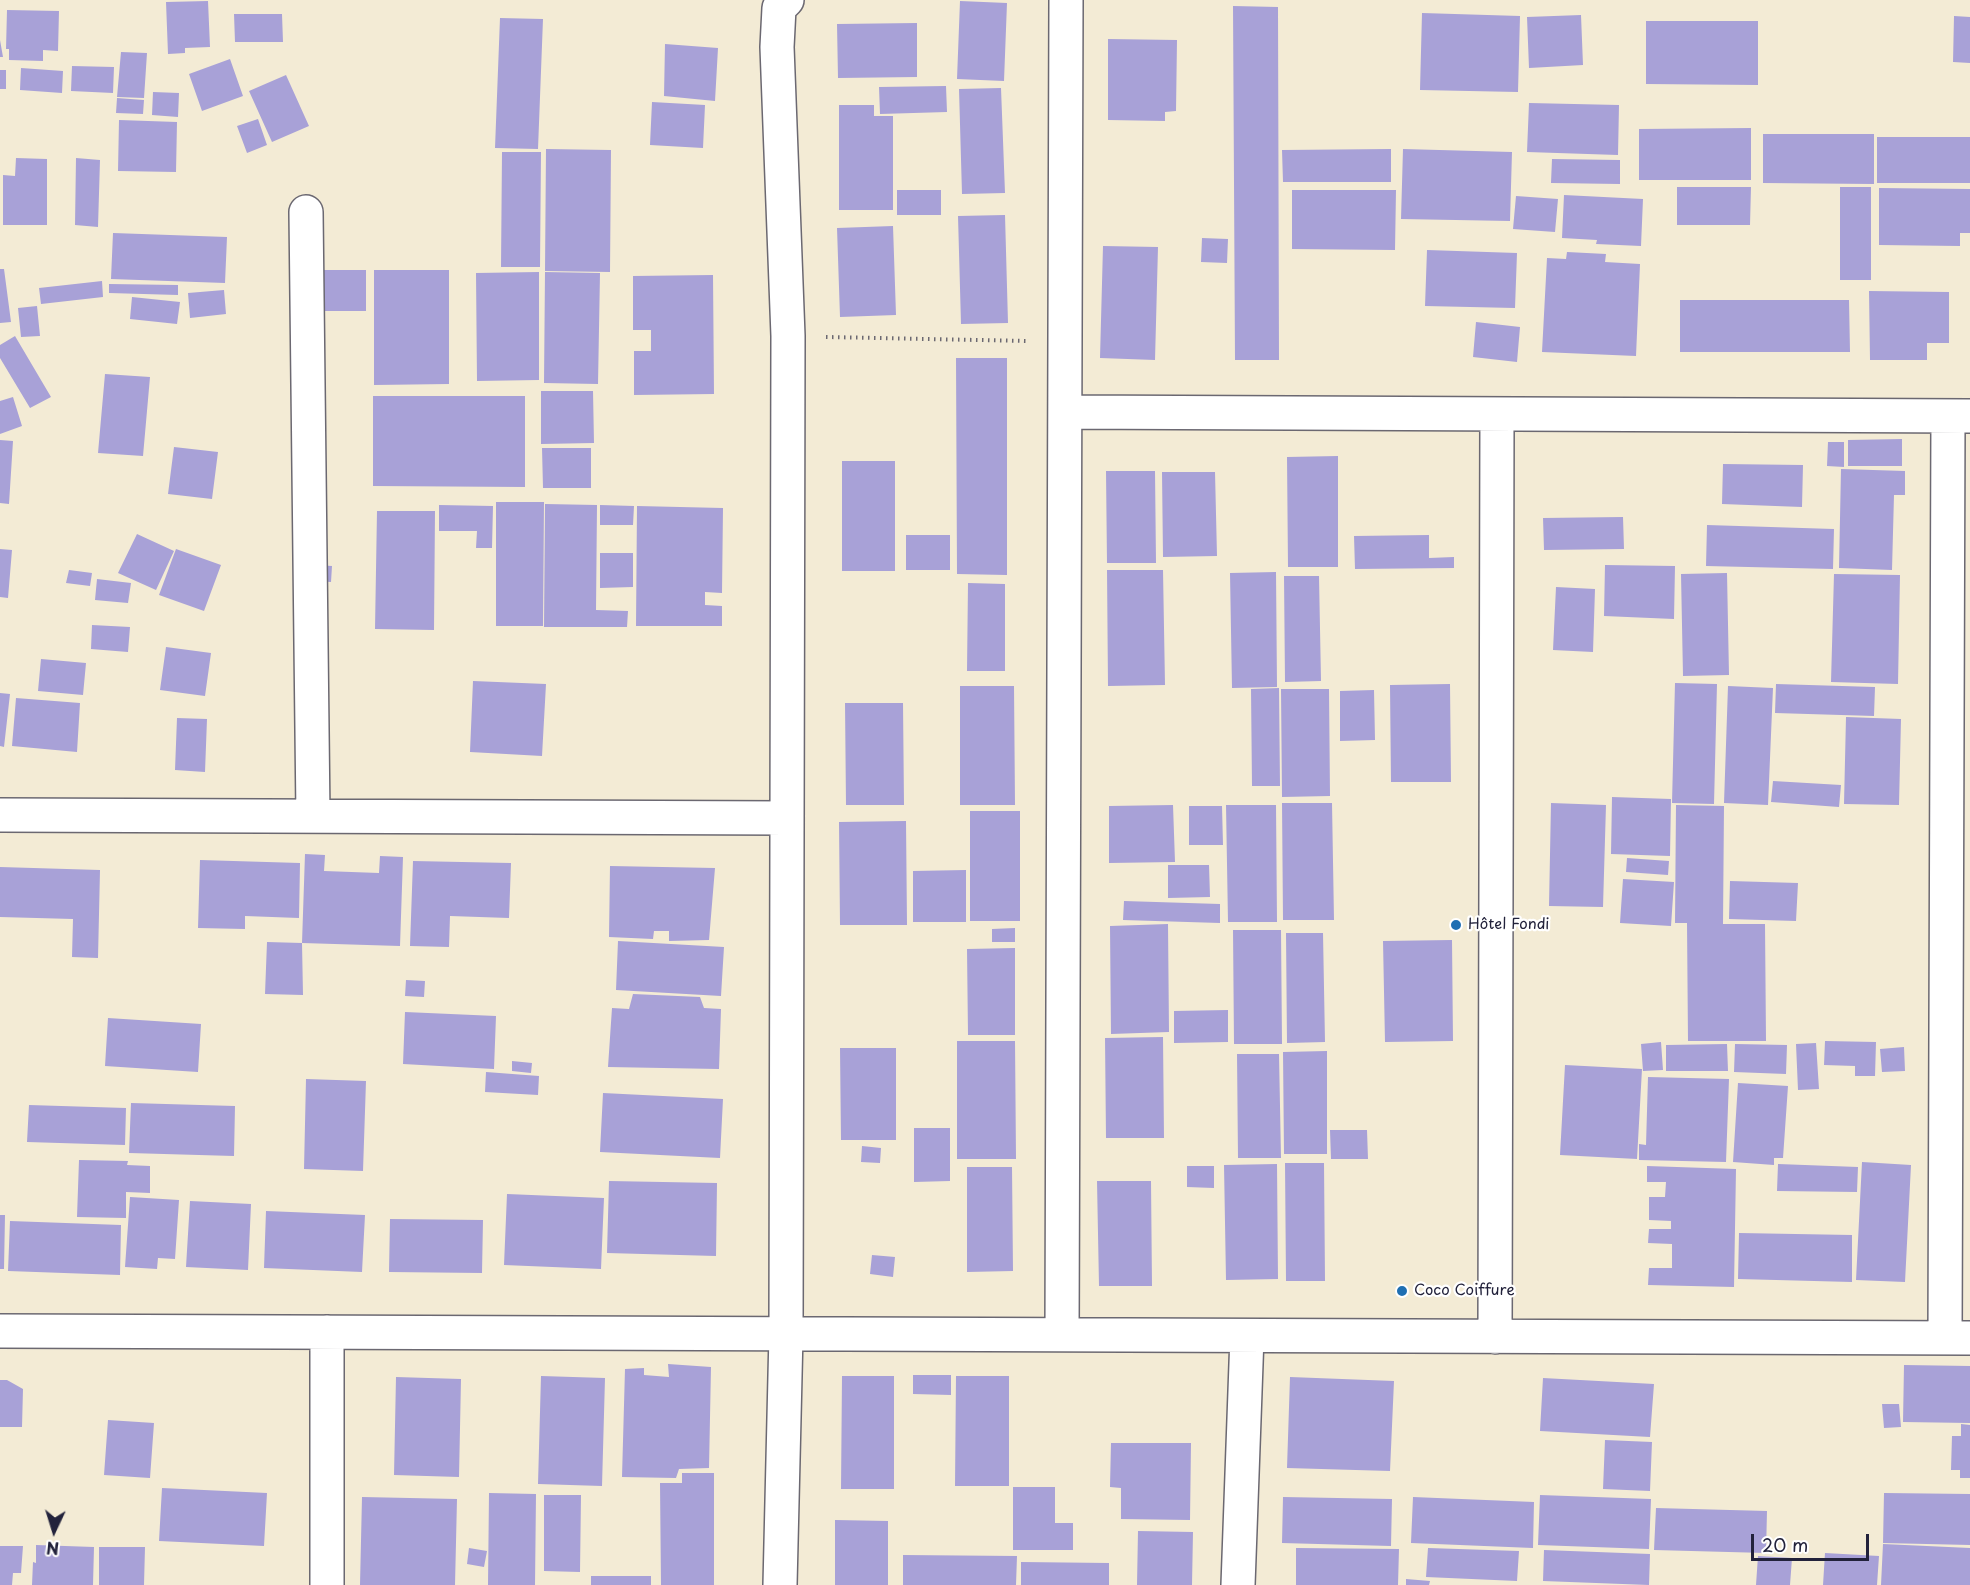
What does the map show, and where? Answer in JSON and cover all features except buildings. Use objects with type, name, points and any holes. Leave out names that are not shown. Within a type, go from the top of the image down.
[{"type":"street","points":[[780,1585],[786,1334],[788,336],[777,47],[779,8],[787,0]]},
{"type":"street","points":[[1062,1335],[1066,0]]},
{"type":"street","points":[[306,212],[313,816]]},
{"type":"street","points":[[0,1331],[1958,1338],[1959,416],[1065,412]]},
{"type":"street","points":[[1495,1336],[1497,414]]},
{"type":"street","points":[[0,815],[787,818]]},
{"type":"street","points":[[327,1332],[327,1585]]},
{"type":"street","points":[[1238,1585],[1247,1336]]},
{"type":"path","points":[[788,336],[1065,341]]},
{"type":"place","name":"Hôtel Fondi","points":[[1456,925]]},
{"type":"place","name":"Coco Coiffure","points":[[1402,1291]]}]
